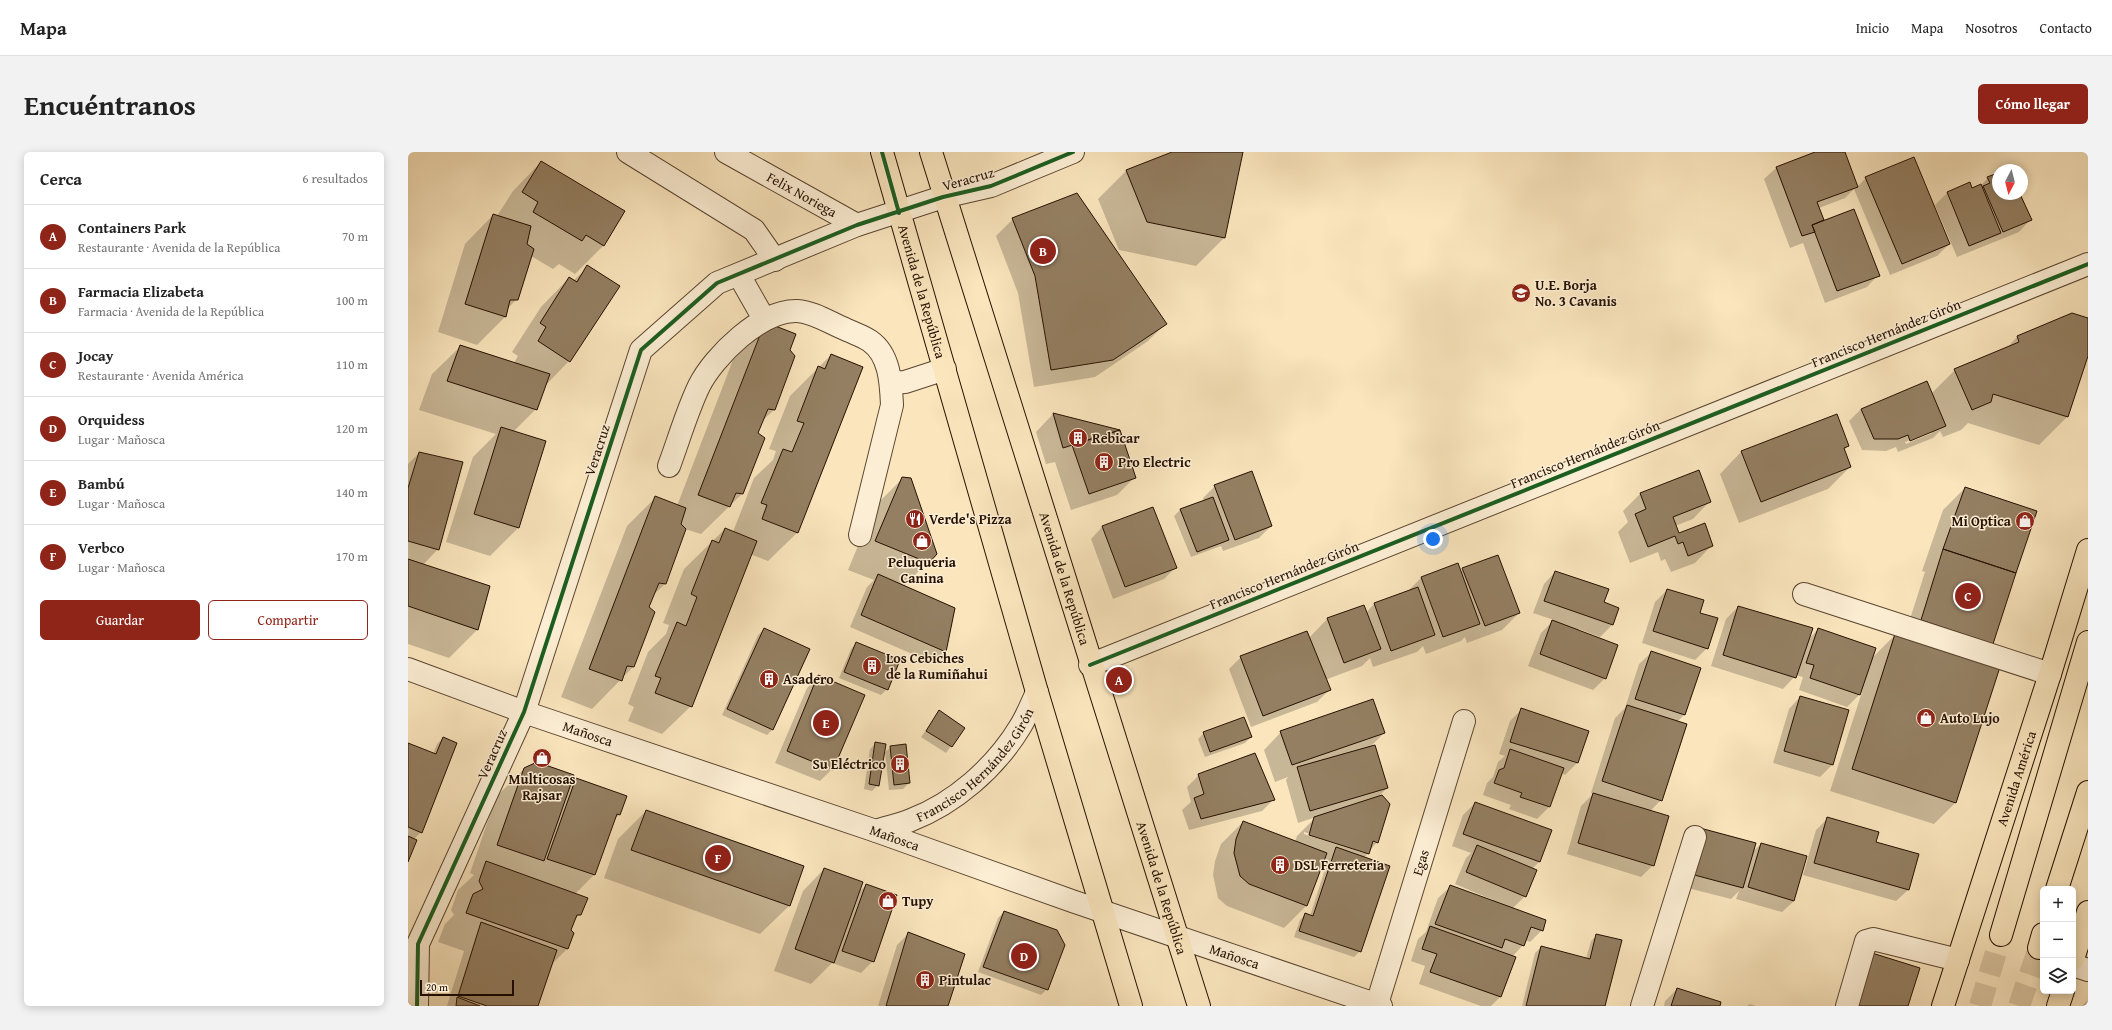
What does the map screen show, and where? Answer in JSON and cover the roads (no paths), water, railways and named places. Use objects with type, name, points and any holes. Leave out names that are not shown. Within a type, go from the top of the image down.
[{"type":"main road","name":"Avenida de la República","points":[[882,152],[1037,692],[1131,1006]]},
{"type":"main road","name":"Avenida de la República","points":[[931,152],[943,197],[1199,1006]]},
{"type":"main road","name":"Avenida América","points":[[1943,1006],[2050,674],[2088,550]]},
{"type":"main road","name":"Avenida América","points":[[2001,935],[2088,642]]},
{"type":"main road","points":[[2058,886],[2088,792]]},
{"type":"main road","points":[[2073,958],[2088,912]]},
{"type":"main road","points":[[2058,1006],[2061,994]]},
{"type":"street","points":[[628,152],[754,230],[775,260]]},
{"type":"street","name":"Felix Noriega","points":[[726,152],[857,225]]},
{"type":"street","name":"Veracruz","points":[[417,1006],[418,944],[524,712],[641,350],[717,283],[857,225],[899,213],[943,197],[991,186],[1073,152]]},
{"type":"street","name":"Francisco Hernández Girón","points":[[1090,665],[2088,264]]},
{"type":"street","points":[[739,274],[764,319]]},
{"type":"street","points":[[668,466],[699,385],[728,347],[764,319],[782,313],[796,311],[809,314],[870,340],[881,351],[891,383],[892,405],[860,535]]},
{"type":"street","points":[[891,383],[905,382],[945,369]]},
{"type":"street","points":[[1804,594],[2050,674]]},
{"type":"street","name":"Mañosca","points":[[408,669],[524,712],[876,831],[1104,912],[1379,1005]]},
{"type":"street","name":"Francisco Hernández Girón","points":[[876,831],[917,817],[944,804],[973,782],[999,757],[1020,727],[1037,692]]},
{"type":"street","name":"Egas","points":[[1379,1005],[1464,721]]},
{"type":"street","points":[[1642,1006],[1695,837]]},
{"type":"street","points":[[1847,1006],[1866,941],[1873,939],[1958,960]]},
{"type":"street","points":[[2076,966],[2088,970]]},
{"type":"tunnel","points":[[1980,1006],[2001,935]]},
{"type":"tunnel","points":[[2019,1006],[2039,948]]},
{"type":"place","name":"Farmacia Elizabeta","points":[[1043,251]]},
{"type":"place","name":"U.E. Borja No. 3 Cavanis","points":[[1521,293]]},
{"type":"place","name":"Rebicar","points":[[1078,438]]},
{"type":"place","name":"Pro Electric","points":[[1104,462]]},
{"type":"place","name":"Verde's Pizza","points":[[915,519]]},
{"type":"place","name":"Mi Optica","points":[[2025,521]]},
{"type":"place","name":"Peluqueria Canina","points":[[922,541]]},
{"type":"place","name":"Jocay","points":[[1968,596]]},
{"type":"place","name":"Los Cebiches de la Rumiñahui","points":[[872,666]]},
{"type":"place","name":"Asadero","points":[[769,679]]},
{"type":"place","name":"Containers Park","points":[[1119,680]]},
{"type":"place","name":"Auto Lujo","points":[[1926,718]]},
{"type":"place","name":"Bambú","points":[[826,723]]},
{"type":"place","name":"Multicosas Rajsar","points":[[542,758]]},
{"type":"place","name":"Su Eléctrico","points":[[900,764]]},
{"type":"place","name":"Verbco","points":[[718,858]]},
{"type":"place","name":"DSL Ferreteria","points":[[1280,865]]},
{"type":"place","name":"Tupy","points":[[888,901]]},
{"type":"place","name":"Orquidess","points":[[1024,956]]},
{"type":"place","name":"Pintulac","points":[[925,980]]}]
